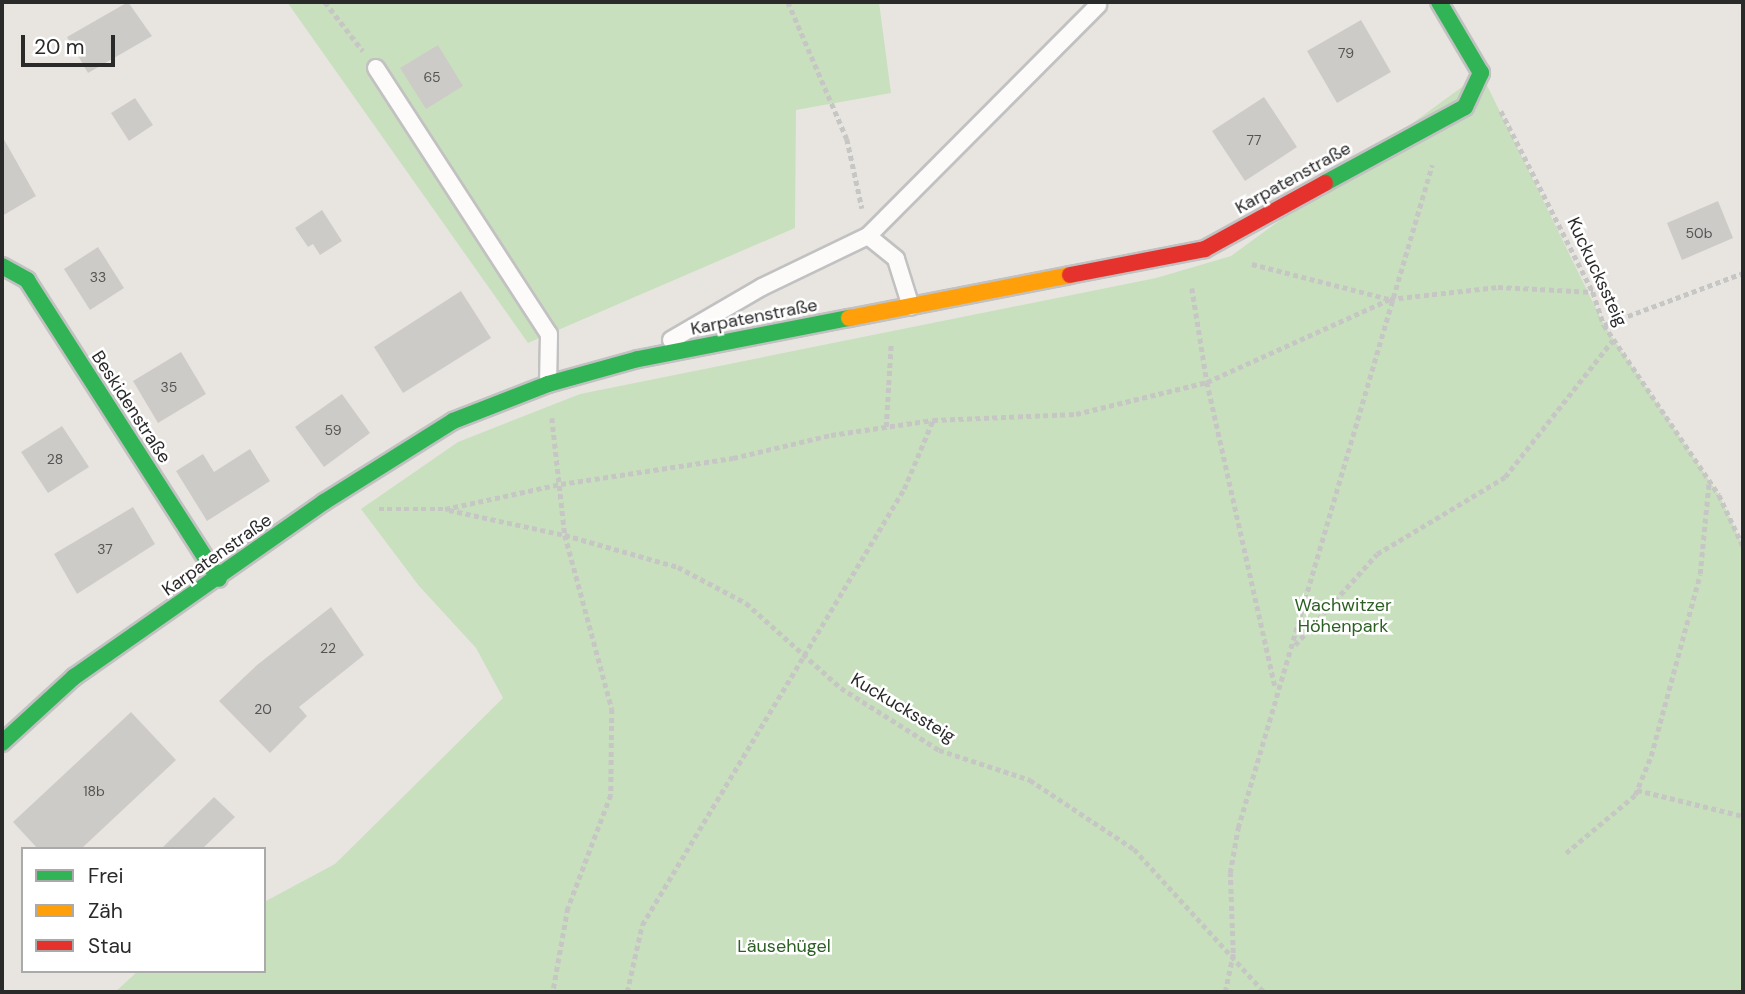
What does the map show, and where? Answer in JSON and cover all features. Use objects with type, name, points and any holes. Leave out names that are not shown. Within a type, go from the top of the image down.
[{"type":"street","name":"Karpatenstraße","points":[[2,743],[74,677],[219,579],[324,502],[453,421],[548,384],[638,359],[1186,255],[1465,107],[1481,73],[1439,2]]},
{"type":"street","name":"Beskidenstraße","points":[[2,266],[27,280],[219,579]]},
{"type":"lane","points":[[638,359],[762,287],[868,236],[1098,5]]},
{"type":"lane","points":[[376,68],[549,334],[548,384]]},
{"type":"lane","points":[[868,236],[896,259],[911,307]]},
{"type":"path","points":[[325,2],[376,68]]},
{"type":"path","points":[[789,2],[847,139],[868,236]]},
{"type":"path","name":"Kuckuckssteig","points":[[1500,109],[1593,292],[1604,325],[1709,480],[1743,546]]},
{"type":"path","points":[[1225,992],[1233,953],[1230,873],[1276,687],[1293,649],[1390,299],[1435,155]]},
{"type":"path","points":[[1186,255],[1207,382],[1276,687]]},
{"type":"path","points":[[1249,263],[1390,299]]},
{"type":"path","points":[[1604,325],[1743,273]]},
{"type":"path","points":[[375,509],[444,509],[561,484],[733,458],[831,435],[933,420],[1076,414],[1207,382],[1390,299],[1498,287],[1593,292]]},
{"type":"path","points":[[886,427],[893,311]]},
{"type":"path","points":[[1293,649],[1377,554],[1505,477],[1614,340]]},
{"type":"path","points":[[548,384],[565,535],[612,709],[611,795],[568,908],[552,992]]},
{"type":"path","points":[[626,992],[642,925],[904,489],[933,420]]},
{"type":"path","points":[[1566,853],[1637,790],[1651,756],[1700,574],[1709,480]]},
{"type":"path","name":"Kuckuckssteig","points":[[444,509],[565,535],[678,567],[746,603],[804,652],[841,688],[939,750],[1030,780],[1134,849],[1204,929],[1233,953],[1264,992]]},
{"type":"path","points":[[1637,790],[1743,816]]},
{"type":"green space","points":[[287,2],[879,2],[891,93],[796,110],[795,228],[528,343]]},
{"type":"green space","name":"Wachwitzer Höhenpark","points":[[1481,73],[1604,325],[1719,495],[1743,546],[1743,992],[115,992],[136,973],[266,973],[266,901],[335,864],[503,698],[476,648],[419,586],[361,509],[458,442],[580,394],[1156,278],[1231,256]]},
{"type":"building","points":[[128,2],[152,36],[88,73],[67,37]]},
{"type":"building","points":[[1361,20],[1391,72],[1337,103],[1307,51]]},
{"type":"building","points":[[438,45],[463,86],[426,109],[400,68]]},
{"type":"building","points":[[1264,97],[1297,147],[1245,181],[1212,131]]},
{"type":"building","points":[[135,98],[153,125],[129,141],[111,113]]},
{"type":"building","points":[[2,136],[36,196],[2,216]]},
{"type":"building","points":[[1718,201],[1733,238],[1682,260],[1667,223]]},
{"type":"building","points":[[322,210],[342,241],[320,255],[313,244],[308,247],[295,228]]},
{"type":"building","points":[[98,247],[124,288],[90,310],[64,269]]},
{"type":"building","points":[[461,291],[491,338],[403,393],[374,347]]},
{"type":"building","points":[[181,352],[206,394],[158,423],[133,381]]},
{"type":"building","points":[[342,394],[370,433],[324,467],[295,427]]},
{"type":"building","points":[[62,426],[89,467],[48,493],[21,452]]},
{"type":"building","points":[[250,449],[270,481],[207,521],[176,471],[203,454],[214,472]]},
{"type":"building","points":[[133,507],[155,544],[77,594],[54,554]]},
{"type":"building","points":[[331,607],[364,655],[299,707],[307,716],[270,753],[219,701],[257,665]]},
{"type":"building","points":[[131,712],[176,760],[83,847],[36,847],[13,822]]},
{"type":"building","points":[[214,797],[235,817],[204,847],[163,847]]},
{"type":"traffic: fast","points":[[1325,183],[1465,107],[1481,73],[1439,2]]},
{"type":"traffic: fast","points":[[2,266],[27,280],[219,579]]},
{"type":"traffic: fast","points":[[2,743],[74,677],[324,502],[453,421],[548,384],[638,359],[849,318]]},
{"type":"traffic: slow","points":[[849,318],[1070,275]]},
{"type":"traffic: jam","points":[[1070,275],[1205,249],[1325,183]]},
{"type":"park label","name":"Läusehügel","points":[[784,946]]}]
